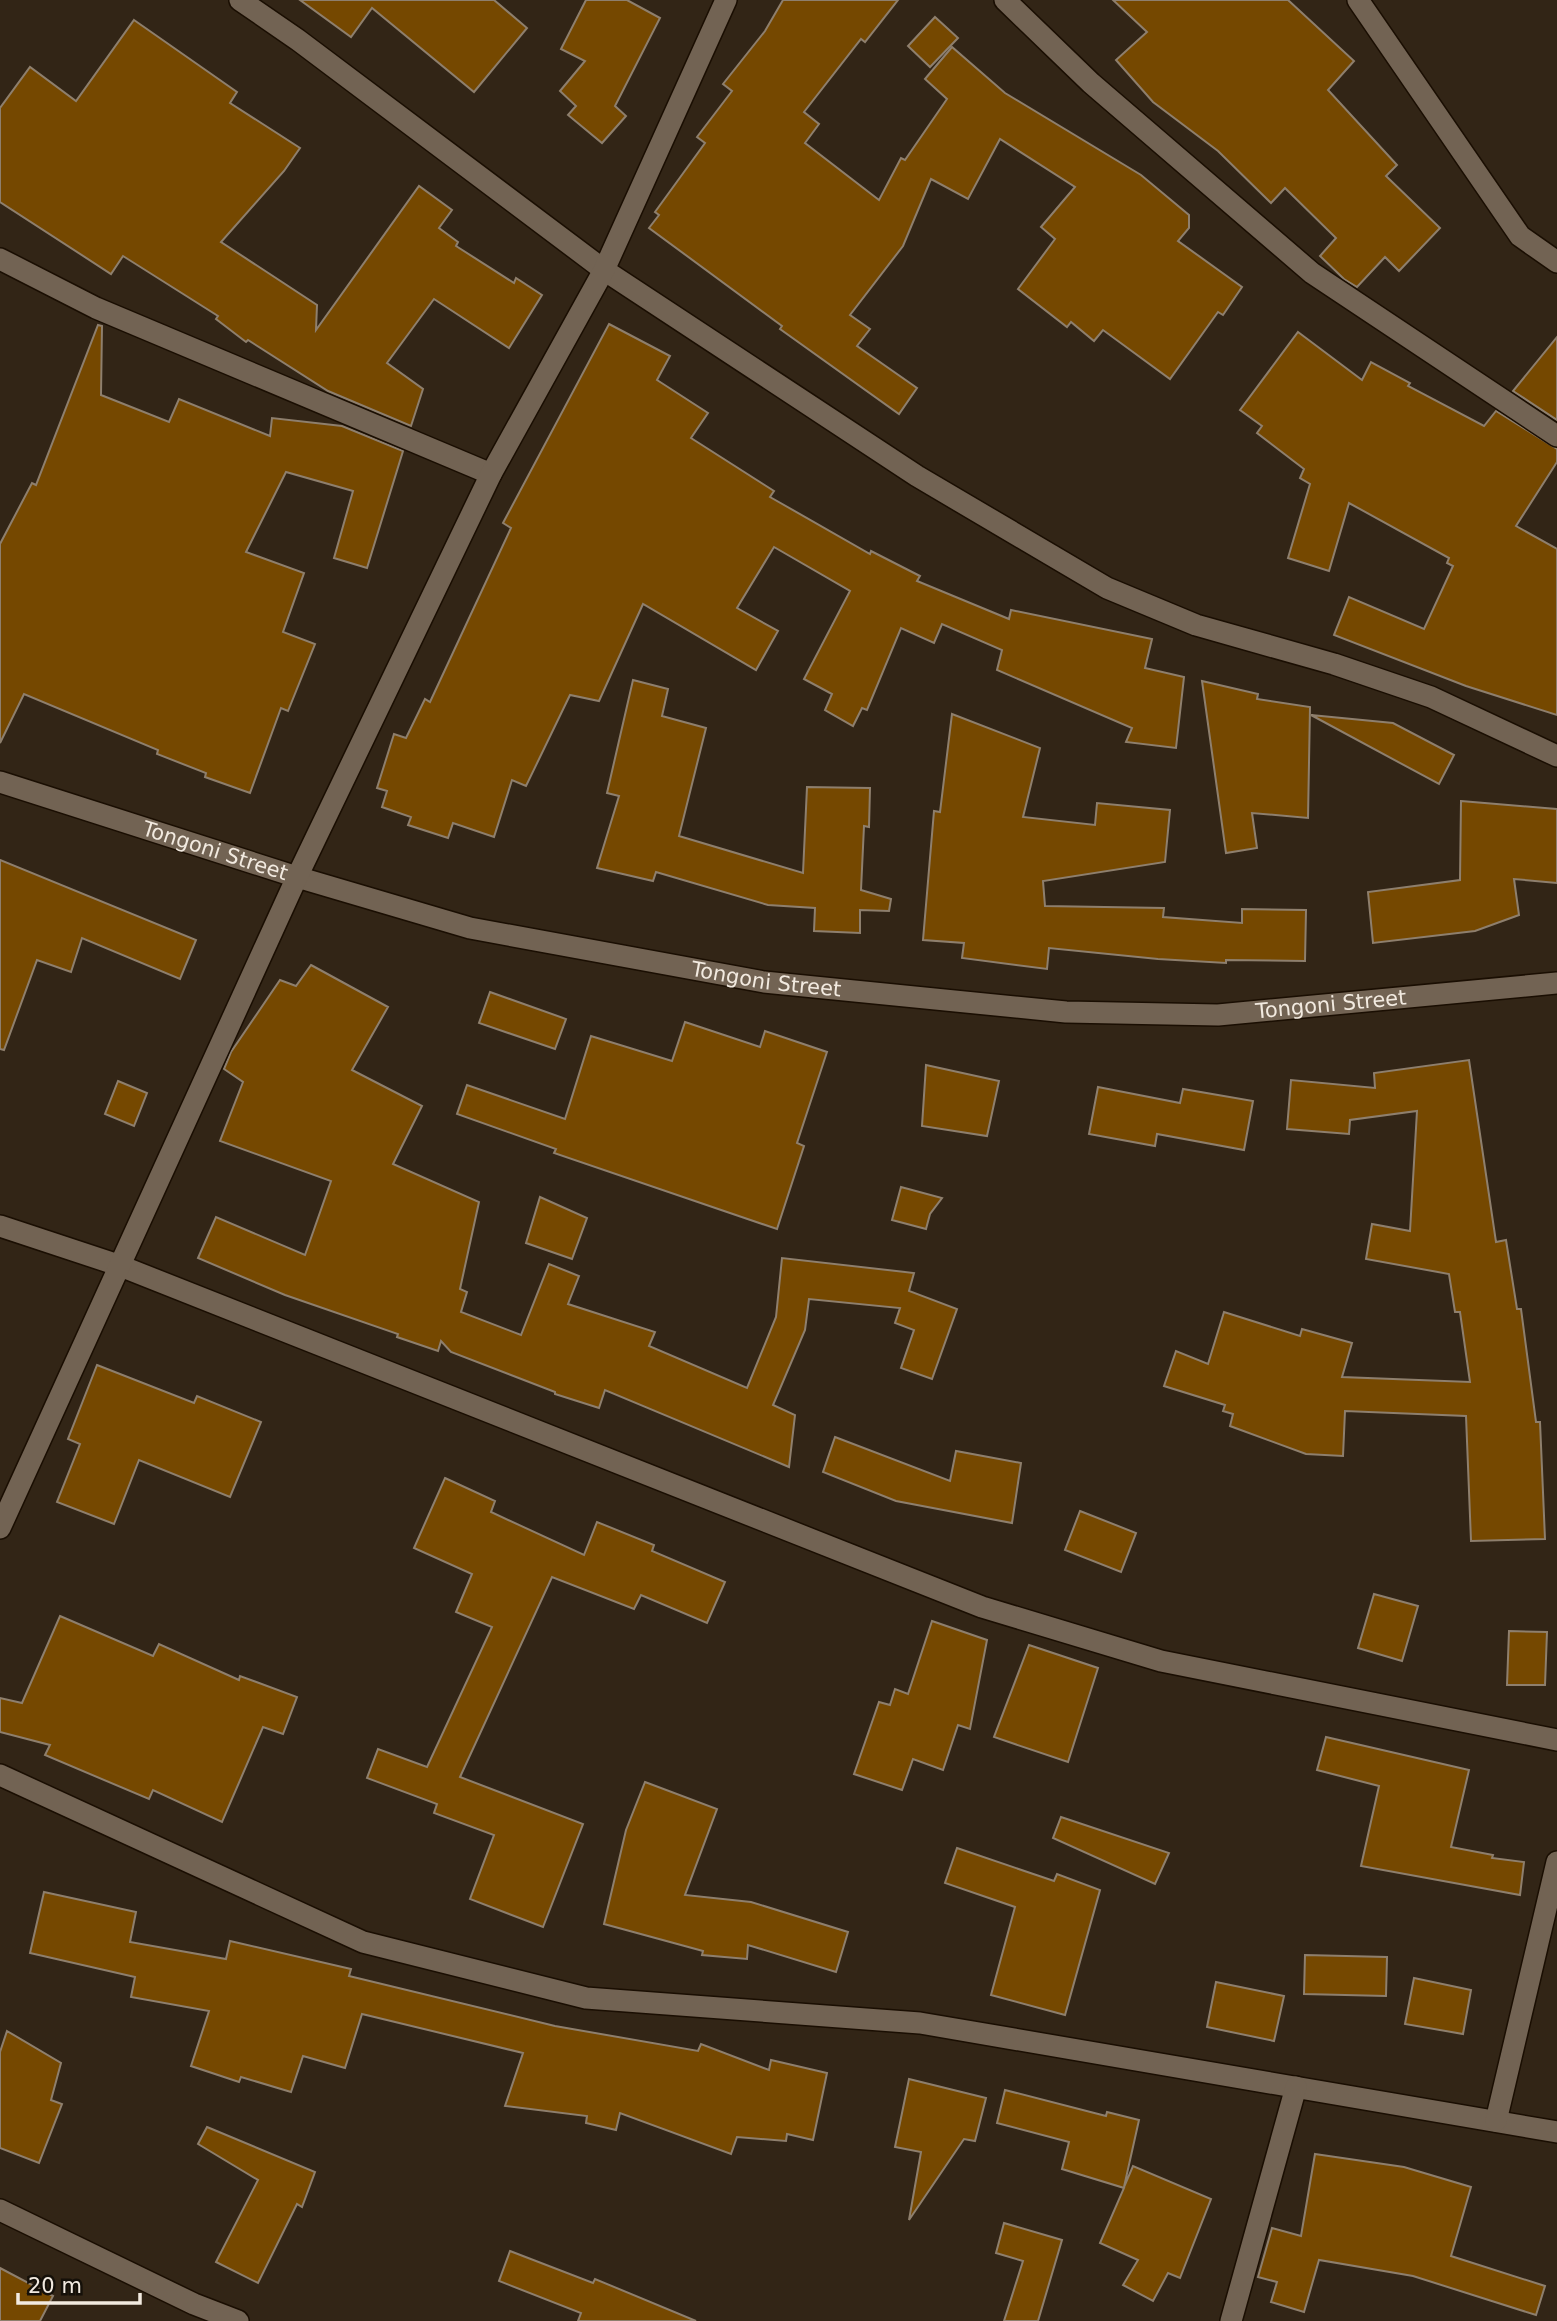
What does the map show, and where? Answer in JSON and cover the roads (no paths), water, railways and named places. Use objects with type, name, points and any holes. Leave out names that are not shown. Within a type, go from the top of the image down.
[{"type":"street","points":[[240,0],[298,40],[604,270],[917,476],[1107,588],[1196,625],[1334,664],[1432,697],[1557,756]]},
{"type":"street","points":[[0,1528],[297,877],[491,474],[604,270],[726,0]]},
{"type":"street","points":[[1005,0],[1091,83],[1312,273],[1557,436]]},
{"type":"street","points":[[1358,0],[1520,236],[1557,262]]},
{"type":"street","points":[[0,259],[96,308],[491,474]]},
{"type":"street","name":"Tongoni Street","points":[[0,782],[297,877],[470,928],[764,982],[1066,1012],[1218,1015],[1557,987]]},
{"type":"street","points":[[0,1226],[118,1265],[982,1607],[1161,1661],[1557,1740]]},
{"type":"street","points":[[0,1775],[363,1942],[586,1998],[920,2023],[1557,2132]]},
{"type":"street","points":[[1496,2120],[1557,1862]]},
{"type":"street","points":[[1231,2321],[1296,2087]]},
{"type":"street","points":[[0,2210],[194,2304],[238,2321]]}]
